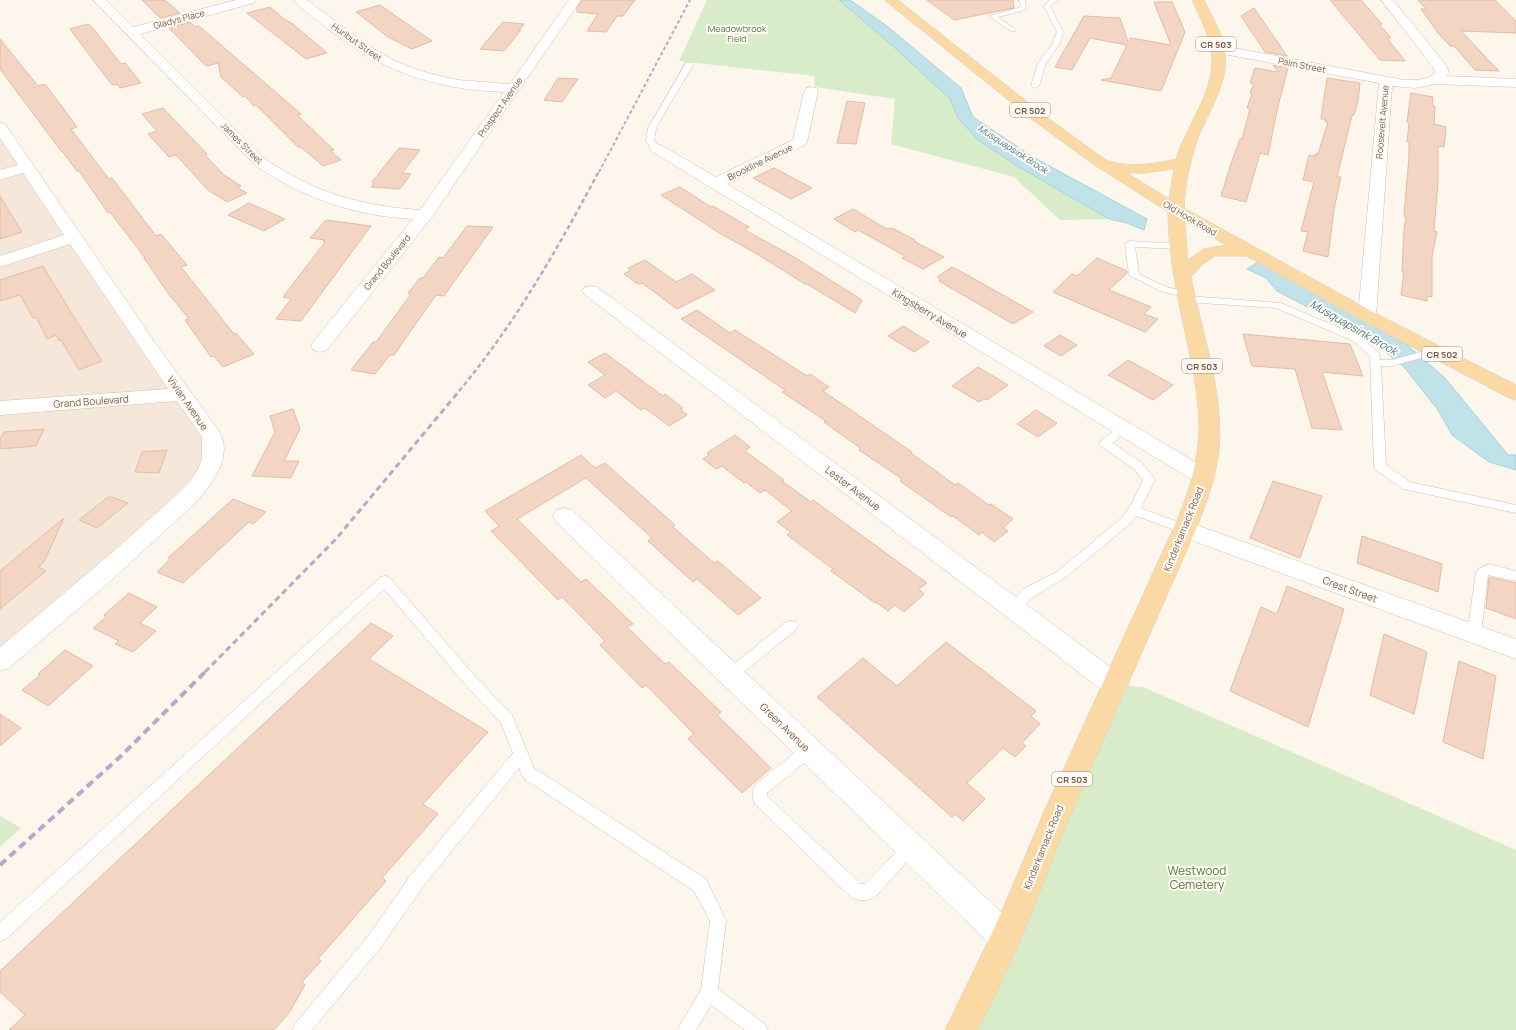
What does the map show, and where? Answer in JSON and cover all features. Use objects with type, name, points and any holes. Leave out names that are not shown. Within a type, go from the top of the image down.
[{"type":"main road","name":"Old Hook Road","points":[[891,0],[1040,118],[1098,161],[1176,210],[1367,316],[1430,353],[1516,393]]},
{"type":"main road","name":"Kinderkamack Road","points":[[961,1030],[1006,938],[1053,823],[1185,529],[1204,477],[1210,440],[1209,410],[1204,377],[1184,290],[1177,246],[1176,210],[1183,162],[1192,134],[1214,91],[1218,74],[1218,50],[1213,33],[1198,0]]},
{"type":"main road","points":[[1098,161],[1122,168],[1147,170],[1162,168],[1183,162]]},
{"type":"main road","points":[[1184,290],[1200,256],[1218,249],[1249,251]]},
{"type":"street","name":"James Street","points":[[99,0],[260,162],[276,174],[299,187],[322,197],[353,206],[395,214],[425,215]]},
{"type":"street","name":"Gladys Place","points":[[131,32],[250,0]]},
{"type":"street","name":"Hurlbut Street","points":[[300,0],[369,52],[386,62],[407,71],[431,79],[454,84],[514,88]]},
{"type":"street","name":"Prospect Avenue","points":[[425,215],[575,0]]},
{"type":"street","points":[[1387,0],[1441,68],[1442,73],[1436,80]]},
{"type":"street","name":"Palm Street","points":[[1218,50],[1386,81]]},
{"type":"street","points":[[1436,80],[1516,83]]},
{"type":"street","name":"Roosevelt Avenue","points":[[1367,316],[1386,81],[1416,84],[1436,80]]},
{"type":"street","name":"Brookline Avenue","points":[[715,184],[800,142],[811,91]]},
{"type":"street","name":"Vivian Avenue","points":[[0,127],[74,237],[212,436],[214,449],[211,464],[203,480],[197,487],[117,563],[0,661]]},
{"type":"street","name":"Kingsberry Avenue","points":[[656,148],[1204,477]]},
{"type":"street","points":[[0,175],[27,167]]},
{"type":"street","name":"Grand Boulevard","points":[[320,346],[425,215]]},
{"type":"street","points":[[0,262],[74,237]]},
{"type":"street","name":"Lester Avenue","points":[[591,291],[1115,684]]},
{"type":"street","name":"Grand Boulevard","points":[[0,408],[182,394]]},
{"type":"street","name":"Green Avenue","points":[[564,516],[1006,938]]},
{"type":"street","name":"Crest Street","points":[[1185,529],[1516,649]]},
{"type":"lane","points":[[1013,30],[992,16],[1020,10],[1024,7],[1022,0]]},
{"type":"lane","points":[[1035,86],[1042,63],[1055,45],[1060,32],[1047,6],[1055,0]]},
{"type":"lane","points":[[656,148],[650,141],[652,128],[689,65]]},
{"type":"lane","points":[[1177,246],[1130,244],[1134,275],[1164,289],[1184,290],[1278,305],[1358,339],[1375,355],[1380,467],[1407,486],[1516,509]]},
{"type":"lane","points":[[1376,363],[1392,363],[1430,353]]},
{"type":"lane","points":[[1014,608],[1028,593],[1062,574],[1127,520],[1134,510],[1149,480],[1138,466],[1105,443],[1123,429]]},
{"type":"lane","points":[[1134,510],[1185,529]]},
{"type":"lane","points":[[1474,634],[1482,572],[1489,569],[1516,576]]},
{"type":"lane","points":[[0,933],[386,581],[469,679],[507,719],[528,773],[700,885],[718,920],[709,993],[686,1030]]},
{"type":"lane","points":[[730,675],[791,626]]},
{"type":"lane","points":[[809,750],[760,790],[760,798],[858,892],[868,892],[911,847]]},
{"type":"lane","points":[[301,1030],[375,941],[416,882],[521,754]]},
{"type":"lane","points":[[709,993],[759,1030]]},
{"type":"shaded area","points":[[0,127],[212,436],[211,464],[0,661]]},
{"type":"green space","name":"Meadowbrook Field","points":[[707,0],[839,0],[895,48],[950,99],[958,118],[978,140],[1019,167],[1109,219],[1060,220],[1014,177],[891,144],[895,99],[815,87],[814,76],[679,61]]},
{"type":"green space","name":"Westwood Cemetery","points":[[1115,685],[1143,687],[1516,850],[1516,1030],[963,1030]]},
{"type":"green space","points":[[0,816],[21,828],[0,847]]},
{"type":"water","name":"Musquapsink Brook","points":[[839,0],[850,0],[887,26],[961,88],[973,117],[1033,157],[1147,219],[1144,230],[1127,223],[1109,219],[1019,167],[978,140],[958,118],[950,99],[895,48]]},
{"type":"water","name":"Musquapsink Brook","points":[[1258,262],[1407,345],[1445,378],[1508,455],[1516,455],[1516,470],[1489,462],[1452,435],[1438,410],[1404,367],[1378,346],[1346,327],[1277,291],[1266,278],[1247,269]]},
{"type":"building","points":[[142,0],[165,0],[180,13],[160,18]]},
{"type":"building","points":[[582,0],[635,0],[623,16],[617,16],[606,32],[587,31],[598,14],[577,12],[577,8]]},
{"type":"building","points":[[927,0],[1013,0],[1014,8],[954,20]]},
{"type":"building","points":[[1330,0],[1361,0],[1382,24],[1379,24],[1391,38],[1387,38],[1405,61],[1380,60]]},
{"type":"building","points":[[1418,0],[1495,0],[1516,21],[1516,33],[1461,31],[1499,71],[1475,70],[1454,46],[1450,46],[1438,33],[1421,9],[1426,9]]},
{"type":"building","points":[[1154,2],[1172,2],[1185,32],[1161,91],[1101,80],[1111,78],[1127,45],[1090,38],[1072,70],[1055,67],[1084,16],[1120,18],[1128,42],[1131,38],[1171,45]]},
{"type":"building","points":[[380,5],[432,41],[412,49],[388,37],[356,12]]},
{"type":"building","points":[[270,7],[284,19],[293,24],[327,53],[306,59],[247,13]]},
{"type":"building","points":[[1254,8],[1287,56],[1265,52],[1241,16]]},
{"type":"building","points":[[190,22],[195,27],[199,26],[301,114],[297,115],[334,150],[331,151],[341,160],[323,166],[301,147],[298,147],[256,105],[254,106],[245,96],[243,97],[221,77],[218,63],[207,66],[204,64],[169,28]]},
{"type":"building","points":[[503,22],[524,24],[504,51],[480,49]]},
{"type":"building","points":[[88,24],[121,64],[125,63],[141,83],[120,88],[117,84],[112,85],[70,29]]},
{"type":"building","points":[[0,39],[38,86],[45,84],[77,127],[71,129],[109,179],[112,178],[156,236],[161,234],[187,265],[181,267],[234,334],[236,333],[254,354],[223,367],[214,356],[211,357],[185,320],[189,319],[168,293],[145,258],[110,212],[108,213],[79,171],[77,171],[61,151],[0,69]]},
{"type":"building","points":[[1273,65],[1288,68],[1278,106],[1268,155],[1260,153],[1246,202],[1221,196],[1240,139],[1242,139],[1250,109],[1247,108],[1252,94],[1250,93],[1254,84],[1250,83],[1255,68],[1278,72]]},
{"type":"building","points":[[558,78],[578,79],[562,102],[544,100]]},
{"type":"building","points":[[1327,78],[1360,83],[1358,101],[1354,115],[1352,115],[1337,177],[1341,177],[1334,209],[1328,257],[1303,251],[1308,232],[1301,231],[1314,182],[1303,180],[1309,155],[1316,156],[1316,153],[1318,154],[1328,122],[1325,122],[1325,119],[1321,119]]},
{"type":"building","points":[[1411,93],[1433,97],[1432,105],[1435,106],[1434,124],[1446,127],[1444,147],[1438,146],[1438,181],[1434,231],[1437,232],[1432,256],[1432,297],[1427,296],[1427,301],[1401,295],[1404,272],[1402,272],[1406,217],[1404,216],[1409,156],[1409,142],[1407,142],[1409,123],[1407,122]]},
{"type":"building","points":[[847,101],[865,103],[856,144],[837,143]]},
{"type":"building","points":[[163,108],[207,154],[205,155],[224,175],[241,186],[237,187],[247,193],[227,202],[208,190],[176,155],[169,157],[148,134],[157,131],[142,114]]},
{"type":"building","points":[[399,148],[420,150],[402,173],[411,174],[400,189],[371,187],[374,183],[372,182]]},
{"type":"building","points":[[774,168],[812,188],[791,199],[753,178]]},
{"type":"building","points":[[680,187],[711,207],[713,206],[749,227],[745,230],[794,257],[862,300],[855,313],[721,234],[661,195]]},
{"type":"building","points":[[0,196],[22,232],[0,239]]},
{"type":"building","points":[[249,203],[285,219],[264,231],[228,215]]},
{"type":"building","points":[[853,209],[885,228],[892,228],[944,257],[923,269],[902,258],[905,256],[858,230],[855,232],[834,219]]},
{"type":"building","points":[[326,220],[371,226],[301,321],[276,319],[291,299],[283,297],[325,242],[323,241],[325,240],[310,238]]},
{"type":"building","points":[[467,226],[493,227],[444,296],[436,295],[394,355],[390,355],[375,374],[351,370],[373,342],[376,342],[411,294],[408,293],[420,278],[423,278],[439,257],[443,258]]},
{"type":"building","points":[[1097,258],[1127,271],[1127,273],[1109,290],[1151,307],[1144,314],[1158,319],[1145,332],[1053,292],[1072,274],[1077,276]]},
{"type":"building","points":[[645,260],[676,282],[692,274],[715,290],[677,309],[642,283],[638,284],[624,274],[631,270],[628,268]]},
{"type":"building","points":[[43,266],[102,361],[79,370],[61,340],[59,341],[56,335],[47,339],[36,317],[33,318],[20,295],[0,301],[0,280]]},
{"type":"building","points":[[952,267],[1033,312],[1013,324],[939,281],[941,280],[937,277]]},
{"type":"building","points":[[697,310],[730,333],[735,330],[807,376],[810,374],[829,387],[823,391],[912,452],[911,453],[955,485],[958,483],[989,505],[991,504],[1013,519],[1003,528],[1008,531],[994,542],[982,532],[979,535],[953,516],[951,517],[900,481],[902,479],[859,450],[860,448],[824,422],[826,421],[782,392],[785,390],[681,319]]},
{"type":"building","points":[[903,326],[929,342],[914,352],[888,336]]},
{"type":"building","points":[[1243,334],[1350,344],[1363,376],[1322,372],[1342,430],[1312,428],[1295,369],[1252,366]]},
{"type":"building","points":[[1060,335],[1077,345],[1061,356],[1044,346]]},
{"type":"building","points":[[605,353],[663,396],[665,394],[683,408],[680,409],[687,415],[669,426],[645,408],[641,410],[616,391],[605,398],[588,385],[605,375],[588,362]]},
{"type":"building","points":[[1128,360],[1173,385],[1153,400],[1108,375]]},
{"type":"building","points":[[978,367],[1008,385],[987,400],[984,399],[979,402],[952,386]]},
{"type":"building","points":[[293,409],[300,429],[284,461],[299,461],[291,478],[252,476],[275,432],[270,416]]},
{"type":"building","points":[[1036,410],[1057,423],[1038,437],[1017,424]]},
{"type":"building","points":[[44,429],[36,446],[0,449],[0,439],[4,432]]},
{"type":"building","points":[[735,435],[750,447],[745,451],[784,480],[782,481],[811,502],[813,500],[927,583],[919,589],[924,594],[904,612],[895,605],[888,611],[831,571],[833,569],[787,535],[791,532],[777,522],[792,511],[765,490],[760,493],[722,466],[716,469],[703,459],[709,455],[707,453]]},
{"type":"building","points":[[167,450],[159,473],[135,472],[142,452]]},
{"type":"building","points":[[581,455],[595,468],[605,463],[675,525],[673,527],[714,563],[718,561],[761,598],[738,615],[697,579],[693,582],[648,541],[652,538],[586,478],[517,519],[581,582],[586,579],[633,624],[627,627],[665,664],[669,662],[721,712],[717,715],[771,768],[742,793],[688,739],[694,734],[646,685],[642,688],[600,645],[605,641],[562,597],[558,600],[491,531],[499,526],[485,511]]},
{"type":"building","points":[[1273,481],[1322,496],[1300,558],[1250,538]]},
{"type":"building","points":[[108,497],[128,503],[97,528],[79,520]]},
{"type":"building","points":[[233,499],[266,512],[253,524],[249,522],[183,583],[157,572],[170,559],[168,558]]},
{"type":"building","points":[[64,518],[44,562],[39,567],[46,571],[0,609],[0,571]]},
{"type":"building","points":[[1362,536],[1442,564],[1438,592],[1357,563]]},
{"type":"building","points":[[1489,577],[1516,583],[1516,619],[1486,608]]},
{"type":"building","points":[[1287,586],[1344,609],[1308,727],[1230,691],[1261,607],[1277,614]]},
{"type":"building","points":[[129,593],[157,607],[140,623],[156,631],[133,652],[115,644],[119,641],[93,628],[106,617],[104,615]]},
{"type":"building","points":[[371,623],[393,636],[369,659],[488,732],[423,804],[438,814],[382,878],[386,881],[318,959],[321,961],[302,982],[305,985],[289,1013],[274,1030],[9,1030],[25,1015],[0,992],[0,971]]},
{"type":"building","points":[[1384,634],[1427,652],[1414,714],[1370,695]]},
{"type":"building","points":[[946,642],[1036,711],[1031,716],[1040,724],[1022,743],[1026,746],[1015,757],[1003,748],[967,783],[985,799],[963,821],[955,814],[952,817],[817,697],[863,658],[897,686]]},
{"type":"building","points":[[65,650],[93,666],[48,706],[22,690],[40,675],[38,674]]},
{"type":"building","points":[[1459,661],[1496,676],[1483,759],[1443,742]]},
{"type":"building","points":[[0,714],[21,728],[0,746]]},
{"type":"railway","points":[[599,172],[690,0]]},
{"type":"railway","points":[[459,391],[499,339],[535,285],[599,171]]},
{"type":"railway","points":[[205,672],[336,539],[460,390]]},
{"type":"railway","points":[[0,865],[121,756],[205,672]]}]
